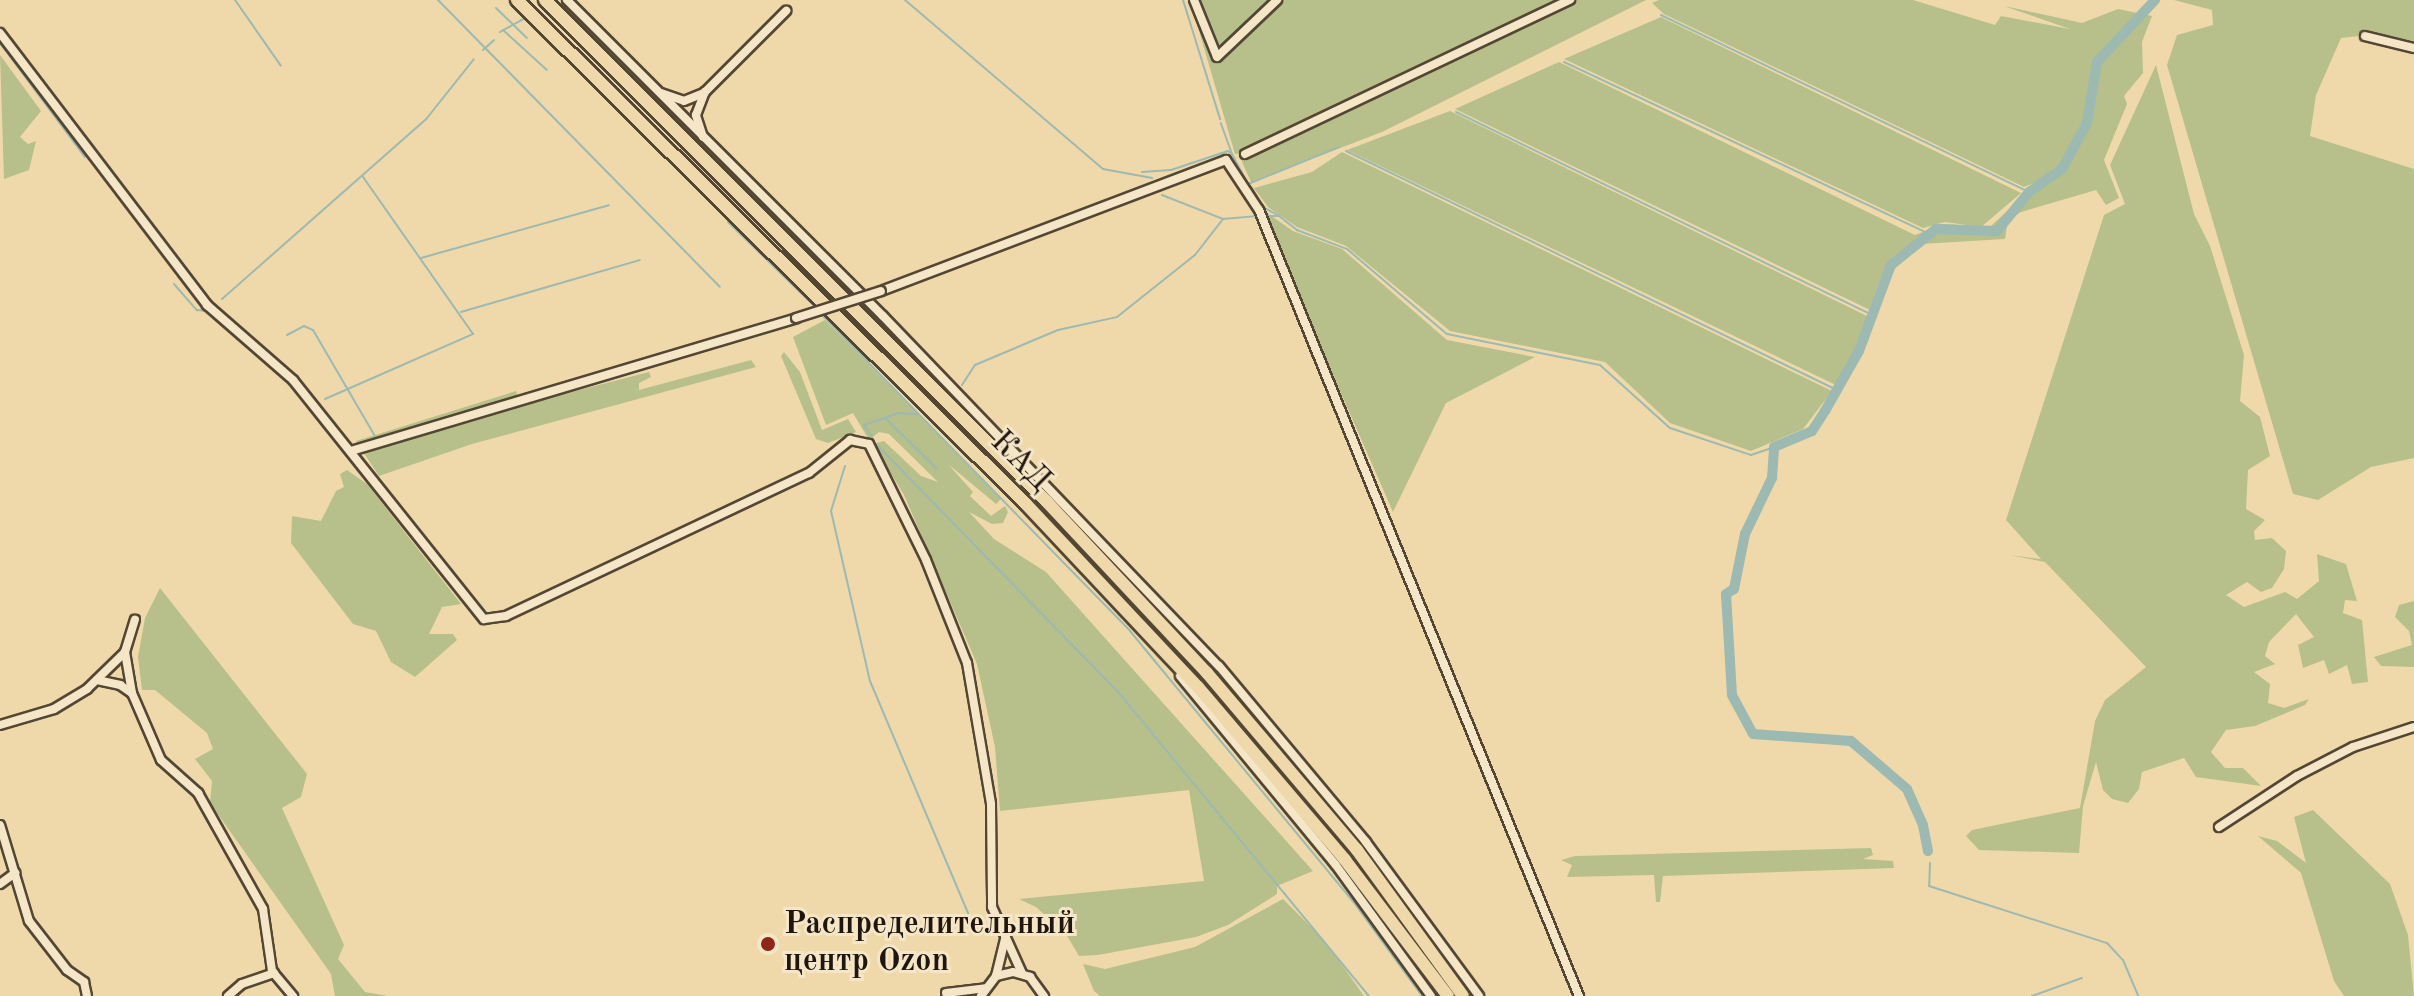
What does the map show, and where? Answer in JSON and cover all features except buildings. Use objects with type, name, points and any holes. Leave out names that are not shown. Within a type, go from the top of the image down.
[{"type":"highway","name":"КАД","points":[[517,0],[1026,504],[1140,625],[1345,860],[1448,996]]},
{"type":"highway","name":"КАД","points":[[545,0],[1047,502],[1207,673],[1357,850],[1463,996]]},
{"type":"street","points":[[567,0],[883,316],[1219,666],[1366,842],[1479,996]]},
{"type":"street","points":[[1194,0],[1217,57],[1277,0]]},
{"type":"street","points":[[1245,154],[1570,0]]},
{"type":"street","points":[[653,88],[684,101],[705,92],[786,11]]},
{"type":"street","points":[[0,33],[207,305],[293,380],[466,602],[489,621],[809,473],[850,440],[869,444],[926,560],[967,663],[991,804],[992,907],[1022,973],[1037,983],[1044,996]]},
{"type":"street","points":[[2365,36],[2414,48]]},
{"type":"street","points":[[705,92],[696,115],[708,144]]},
{"type":"street","points":[[351,451],[881,291],[1226,160],[1259,210],[1579,996]]},
{"type":"street","points":[[135,620],[125,652],[132,693],[161,760],[198,793],[263,909],[274,973],[293,996]]},
{"type":"street","points":[[1140,625],[1344,875],[1431,996]]},
{"type":"street","points":[[0,725],[54,709],[97,680],[125,652]]},
{"type":"street","points":[[97,680],[117,683],[132,693]]},
{"type":"street","points":[[2219,827],[2297,776],[2353,747],[2414,727]]},
{"type":"street","points":[[0,825],[29,921],[67,970],[84,982],[87,996]]},
{"type":"street","points":[[0,884],[15,873]]},
{"type":"street","points":[[951,996],[946,993],[983,992],[996,976],[1006,935]]},
{"type":"street","points":[[228,996],[242,984],[274,973]]},
{"type":"street","points":[[996,976],[1022,973]]},
{"type":"green space","points":[[1190,0],[1646,0],[1382,132],[1251,182],[1242,162],[1244,153],[1235,154]]},
{"type":"green space","points":[[1659,0],[1913,0],[1995,25],[2001,16],[2070,29],[2004,6],[2082,23],[2118,9],[2152,16],[2142,42],[2143,73],[2124,96],[2127,104],[2104,160],[2119,198],[2106,205],[2096,190],[2021,212],[2008,220],[2005,239],[1921,244],[1894,267],[1867,340],[1830,403],[1838,386],[1347,150],[1450,111],[1869,317],[1879,281],[1870,310],[1455,109],[1559,62],[1915,235],[1943,224],[1990,227],[2039,181],[2024,187],[1664,14],[1652,3]]},
{"type":"green space","points":[[2174,0],[2414,0],[2414,41],[2377,34],[2341,38],[2316,95],[2310,136],[2414,169],[2414,458],[2371,467],[2318,500],[2293,494],[2167,65],[2177,35],[2213,25],[2212,10]]},
{"type":"green space","points":[[1661,17],[2021,193],[1981,227],[1945,222],[1923,228],[1564,59]]},
{"type":"green space","points":[[0,55],[41,111],[20,137],[28,144],[36,141],[29,170],[4,179]]},
{"type":"green space","points":[[2156,65],[2194,214],[2210,246],[2244,355],[2240,401],[2260,417],[2270,456],[2248,470],[2246,509],[2265,520],[2254,531],[2255,540],[2272,538],[2286,551],[2284,569],[2272,588],[2261,592],[2247,582],[2226,595],[2244,607],[2285,592],[2297,599],[2319,581],[2317,554],[2346,564],[2357,601],[2345,600],[2343,613],[2362,620],[2368,682],[2352,684],[2347,665],[2329,674],[2324,660],[2303,668],[2298,645],[2314,637],[2296,614],[2269,642],[2265,656],[2275,664],[2254,672],[2270,684],[2268,703],[2284,708],[2309,699],[2305,705],[2255,726],[2226,730],[2211,752],[2225,768],[2243,768],[2261,786],[2196,777],[2184,758],[2142,772],[2139,789],[2128,803],[2112,799],[2103,790],[2096,762],[2083,806],[2079,853],[1979,850],[1966,836],[1972,830],[2080,808],[2095,721],[2105,700],[2146,667],[2045,562],[2009,555],[2041,559],[2006,520],[2104,215],[2125,204],[2110,165]]},
{"type":"green space","points":[[1342,152],[1832,391],[1803,429],[1751,451],[1670,423],[1605,362],[1450,331],[1346,246],[1297,227],[1268,207],[1254,188],[1312,172]]},
{"type":"green space","points":[[1260,208],[1293,231],[1342,249],[1447,340],[1535,357],[1446,403],[1393,512]]},
{"type":"green space","points":[[825,320],[1001,499],[996,504],[948,464],[973,492],[970,496],[991,516],[1005,506],[1008,512],[1003,523],[992,524],[969,512],[994,539],[1046,572],[1313,871],[1277,886],[1277,894],[1228,925],[1196,937],[1098,955],[1079,956],[1066,934],[1036,907],[1019,899],[1204,881],[1189,790],[1000,811],[995,747],[977,664],[904,495],[873,444],[884,441],[921,476],[938,482],[889,434],[879,432],[869,440],[853,413],[826,425],[793,337]]},
{"type":"green space","points":[[784,352],[800,372],[822,430],[848,419],[856,432],[828,443],[816,439],[781,356]]},
{"type":"green space","points":[[751,360],[756,367],[472,444],[379,476],[356,441],[516,391],[521,405],[649,372],[651,377],[639,383],[639,390]]},
{"type":"green space","points":[[347,470],[367,484],[461,604],[442,607],[429,634],[453,634],[457,640],[415,677],[391,662],[376,631],[353,624],[291,543],[292,516],[321,521],[336,491],[344,487],[340,474]]},
{"type":"green space","points":[[160,588],[307,774],[301,797],[282,808],[344,945],[338,959],[365,992],[388,996],[335,996],[331,974],[210,803],[212,781],[195,759],[213,749],[207,733],[155,690],[142,690],[138,657],[145,618]]},
{"type":"green space","points":[[2414,601],[2414,667],[2381,666],[2374,657],[2412,645],[2409,631],[2395,617],[2399,605]]},
{"type":"green space","points":[[2313,810],[2390,884],[2408,935],[2414,996],[2344,996],[2334,981],[2301,873],[2258,836],[2277,841],[2306,863],[2294,817]]},
{"type":"green space","points":[[1871,848],[1873,855],[1863,859],[1893,861],[1894,868],[1663,876],[1660,902],[1656,902],[1654,875],[1567,877],[1572,865],[1561,860],[1575,856]]},
{"type":"green space","points":[[1283,899],[1325,941],[1364,996],[1100,996],[1094,991],[1083,964],[1105,969],[1195,947]]},
{"type":"waterway","points":[[235,0],[281,66]]},
{"type":"waterway","points":[[438,0],[720,287]]},
{"type":"waterway","points":[[905,0],[1103,169],[1152,178]]},
{"type":"waterway","points":[[1183,0],[1220,119]]},
{"type":"waterway","points":[[1928,851],[1923,825],[1907,789],[1851,741],[1753,734],[1732,695],[1726,594],[1734,589],[1745,534],[1772,478],[1774,447],[1812,431],[1825,411],[1859,351],[1891,265],[1936,229],[1997,231],[2029,192],[2062,169],[2087,123],[2097,62],[2155,0]]},
{"type":"waterway","points":[[496,8],[527,38]]},
{"type":"waterway","points":[[1661,15],[2029,192]]},
{"type":"waterway","points":[[500,32],[525,18]]},
{"type":"waterway","points":[[503,30],[547,70]]},
{"type":"waterway","points":[[483,50],[494,40]]},
{"type":"waterway","points":[[0,43],[85,157]]},
{"type":"waterway","points":[[222,299],[427,118],[474,59]]},
{"type":"waterway","points":[[1564,62],[1929,234]]},
{"type":"waterway","points":[[1456,112],[1873,315]]},
{"type":"waterway","points":[[1142,172],[1171,170],[1228,151],[1232,154],[1221,123]]},
{"type":"waterway","points":[[1232,154],[1248,184],[1339,147]]},
{"type":"waterway","points":[[1346,151],[1837,390]]},
{"type":"waterway","points":[[325,399],[473,334],[363,177]]},
{"type":"waterway","points":[[1252,188],[1263,207],[1279,216],[1267,216]]},
{"type":"waterway","points":[[1162,195],[1223,219],[1256,216]]},
{"type":"waterway","points":[[421,258],[609,205]]},
{"type":"waterway","points":[[1279,216],[1297,230],[1347,249],[1447,334],[1600,365],[1670,428],[1751,455],[1774,447]]},
{"type":"waterway","points":[[962,385],[975,365],[1058,330],[1117,317],[1195,255],[1223,219]]},
{"type":"waterway","points":[[728,222],[816,308]]},
{"type":"waterway","points":[[461,312],[640,260]]},
{"type":"waterway","points":[[174,284],[197,310],[207,311]]},
{"type":"waterway","points":[[820,313],[1130,631],[1355,904],[1422,996]]},
{"type":"waterway","points":[[287,335],[304,326],[313,330],[376,438]]},
{"type":"waterway","points":[[872,437],[864,425],[899,413],[918,414]]},
{"type":"waterway","points":[[885,418],[937,469]]},
{"type":"waterway","points":[[876,444],[1119,693],[1369,996]]},
{"type":"waterway","points":[[845,466],[831,511],[870,681],[970,918]]},
{"type":"waterway","points":[[1930,863],[1929,886],[2107,943],[2123,960],[2138,996]]},
{"type":"waterway","points":[[2032,996],[2082,978]]},
{"type":"place","name":"Распределительный центр Ozon","points":[[768,944]]}]
